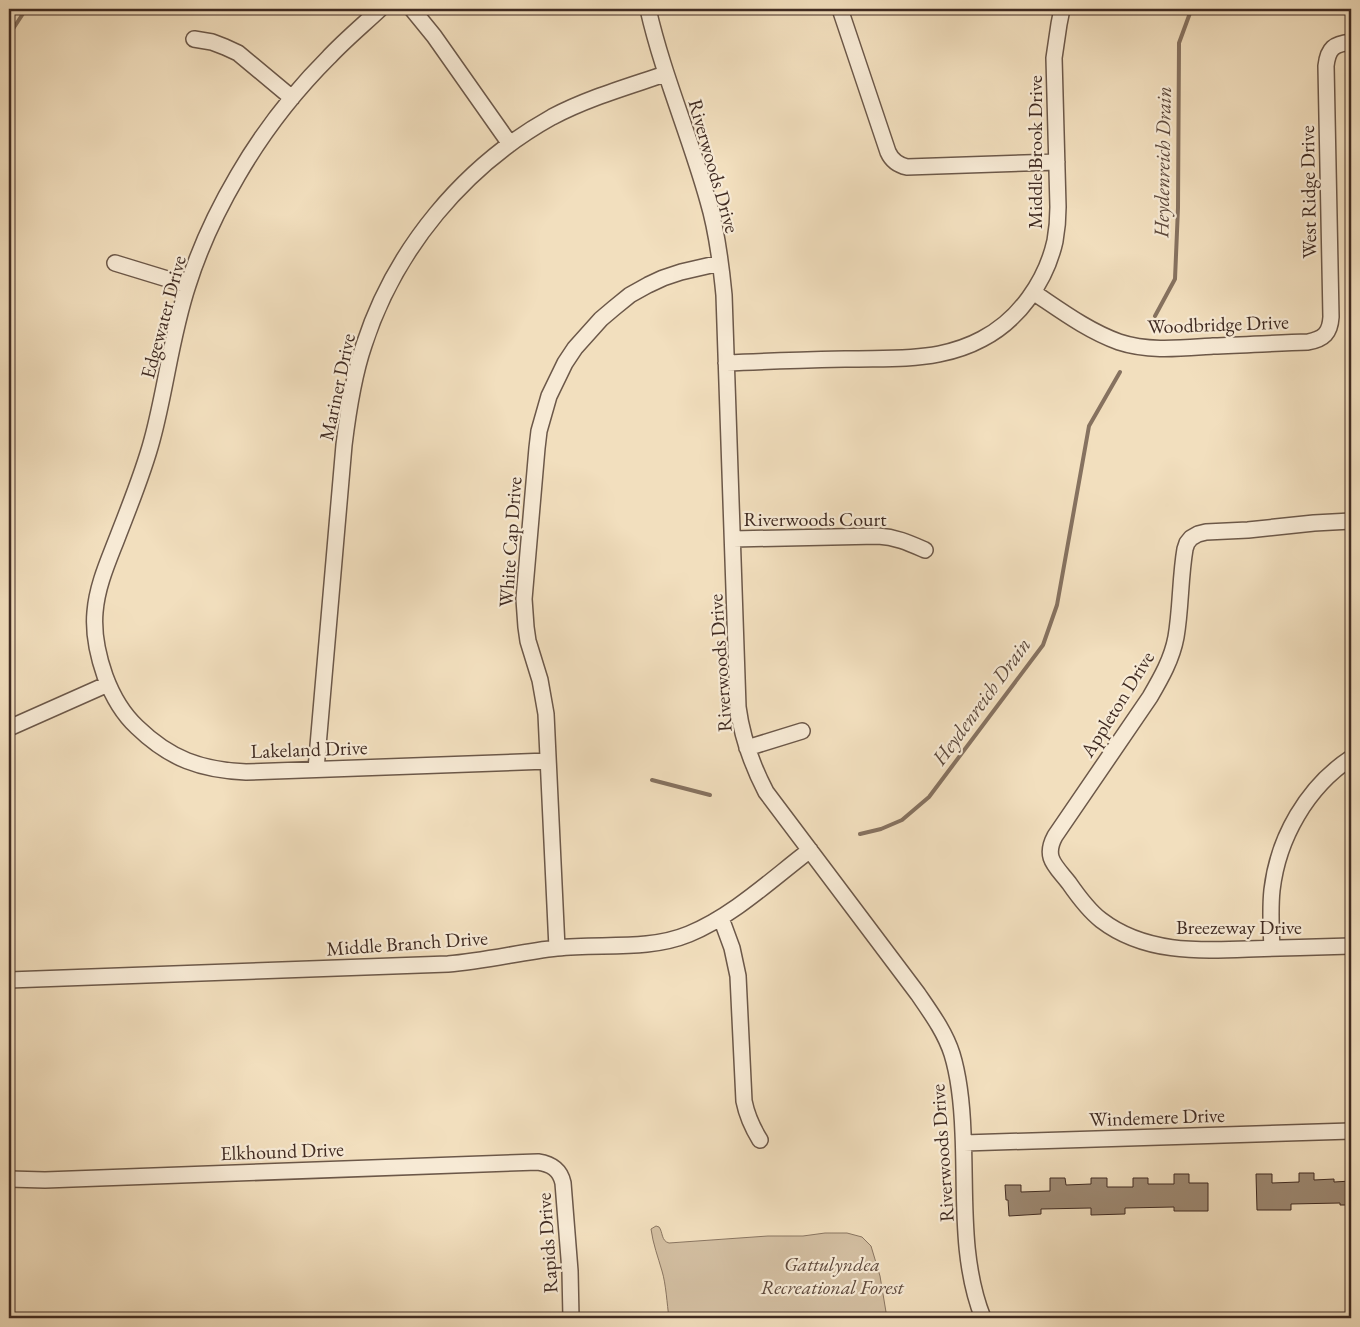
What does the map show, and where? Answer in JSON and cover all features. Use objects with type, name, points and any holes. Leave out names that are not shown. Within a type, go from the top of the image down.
[{"type":"street","name":"Edgewater Drive","points":[[108,684],[99,657],[95,630],[97,601],[104,572],[150,450],[176,329],[188,285],[209,232],[237,176],[262,136],[329,56],[380,9]]},
{"type":"street","points":[[412,9],[434,36],[510,144]]},
{"type":"street","name":"Riverwoods Drive","points":[[648,9],[665,74],[709,202],[720,263],[724,295],[738,707],[747,748],[766,792],[918,994],[937,1022],[951,1052],[962,1100],[968,1264],[983,1318]]},
{"type":"street","points":[[840,9],[888,152],[895,162],[907,167],[1057,162]]},
{"type":"street","name":"Middle Brook Drive","points":[[726,363],[923,356],[945,352],[983,339],[1016,312],[1033,292],[1046,269],[1058,225],[1054,58],[1058,24],[1062,9]]},
{"type":"street","points":[[194,39],[212,42],[238,53],[292,98]]},
{"type":"street","name":"West Ridge Drive","points":[[1326,334],[1331,317],[1326,66],[1328,53],[1332,49],[1351,42]]},
{"type":"street","name":"Mariner Drive","points":[[316,769],[344,445],[352,392],[364,344],[381,300],[422,232],[460,187],[488,161],[524,134],[572,108],[665,74]]},
{"type":"street","points":[[115,263],[188,285]]},
{"type":"street","name":"White Cap Drive","points":[[557,948],[546,714],[526,627],[524,599],[540,431],[549,396],[564,363],[601,319],[619,304],[648,285],[681,272],[720,263]]},
{"type":"street","name":"Woodbridge Drive","points":[[1033,292],[1100,334],[1132,346],[1168,349],[1308,342],[1326,334]]},
{"type":"street","name":"Appleton Drive","points":[[1049,850],[1055,836],[1161,679],[1176,638],[1185,549],[1191,538],[1206,532],[1248,530],[1314,522],[1351,522]]},
{"type":"street","name":"Riverwoods Court","points":[[733,539],[878,536],[906,541],[925,550]]},
{"type":"street","points":[[9,728],[108,684]]},
{"type":"street","name":"Lakeland Drive","points":[[108,684],[115,698],[132,722],[170,753],[200,766],[230,771],[548,761]]},
{"type":"street","points":[[747,748],[802,731]]},
{"type":"street","points":[[1272,948],[1271,910],[1274,874],[1286,838],[1303,806],[1314,791],[1351,758]]},
{"type":"street","name":"Middle Branch Drive","points":[[9,980],[448,964],[486,960],[557,948],[634,945],[670,940],[692,933],[721,918],[810,850]]},
{"type":"street","name":"Breezeway Drive","points":[[1049,850],[1053,862],[1091,910],[1113,928],[1141,941],[1188,950],[1351,946]]},
{"type":"street","points":[[721,918],[732,948],[738,976],[746,1114],[760,1140]]},
{"type":"street","name":"Windemere Drive","points":[[964,1143],[1351,1130]]},
{"type":"street","name":"Elkhound Drive","points":[[9,1179],[55,1180],[538,1162],[555,1168]]},
{"type":"street","name":"Rapids Drive","points":[[555,1168],[561,1175],[563,1183],[571,1318]]},
{"type":"green space","name":"Gattulyndea Recreational Forest","points":[[656,1226],[659,1227],[666,1242],[669,1243],[768,1236],[803,1236],[825,1233],[847,1233],[862,1237],[871,1246],[880,1276],[887,1318],[669,1318],[663,1276],[651,1229]]},
{"type":"building","points":[[1299,1173],[1314,1173],[1314,1180],[1334,1179],[1334,1182],[1351,1181],[1351,1205],[1340,1205],[1340,1203],[1291,1204],[1291,1210],[1257,1210],[1256,1174],[1272,1174],[1272,1183],[1299,1182]]},
{"type":"building","points":[[1174,1174],[1189,1174],[1189,1183],[1208,1183],[1208,1211],[1174,1211],[1174,1207],[1125,1208],[1125,1214],[1091,1215],[1091,1208],[1041,1209],[1041,1214],[1009,1216],[1005,1185],[1021,1185],[1021,1192],[1050,1191],[1050,1178],[1065,1178],[1066,1185],[1091,1184],[1091,1178],[1107,1178],[1107,1187],[1133,1187],[1133,1178],[1148,1178],[1148,1184],[1174,1184]]},
{"type":"waterway","points":[[9,35],[26,9]]},
{"type":"waterway","name":"Heydenreich Drain","points":[[1155,316],[1175,279],[1178,208],[1179,43],[1190,13],[1196,9]]},
{"type":"waterway","name":"Heydenreich Drain","points":[[860,834],[881,829],[902,820],[929,797],[1043,645],[1057,605],[1089,426],[1120,372]]},
{"type":"waterway","name":"Heydenreich Drain","points":[[652,780],[710,795]]}]
